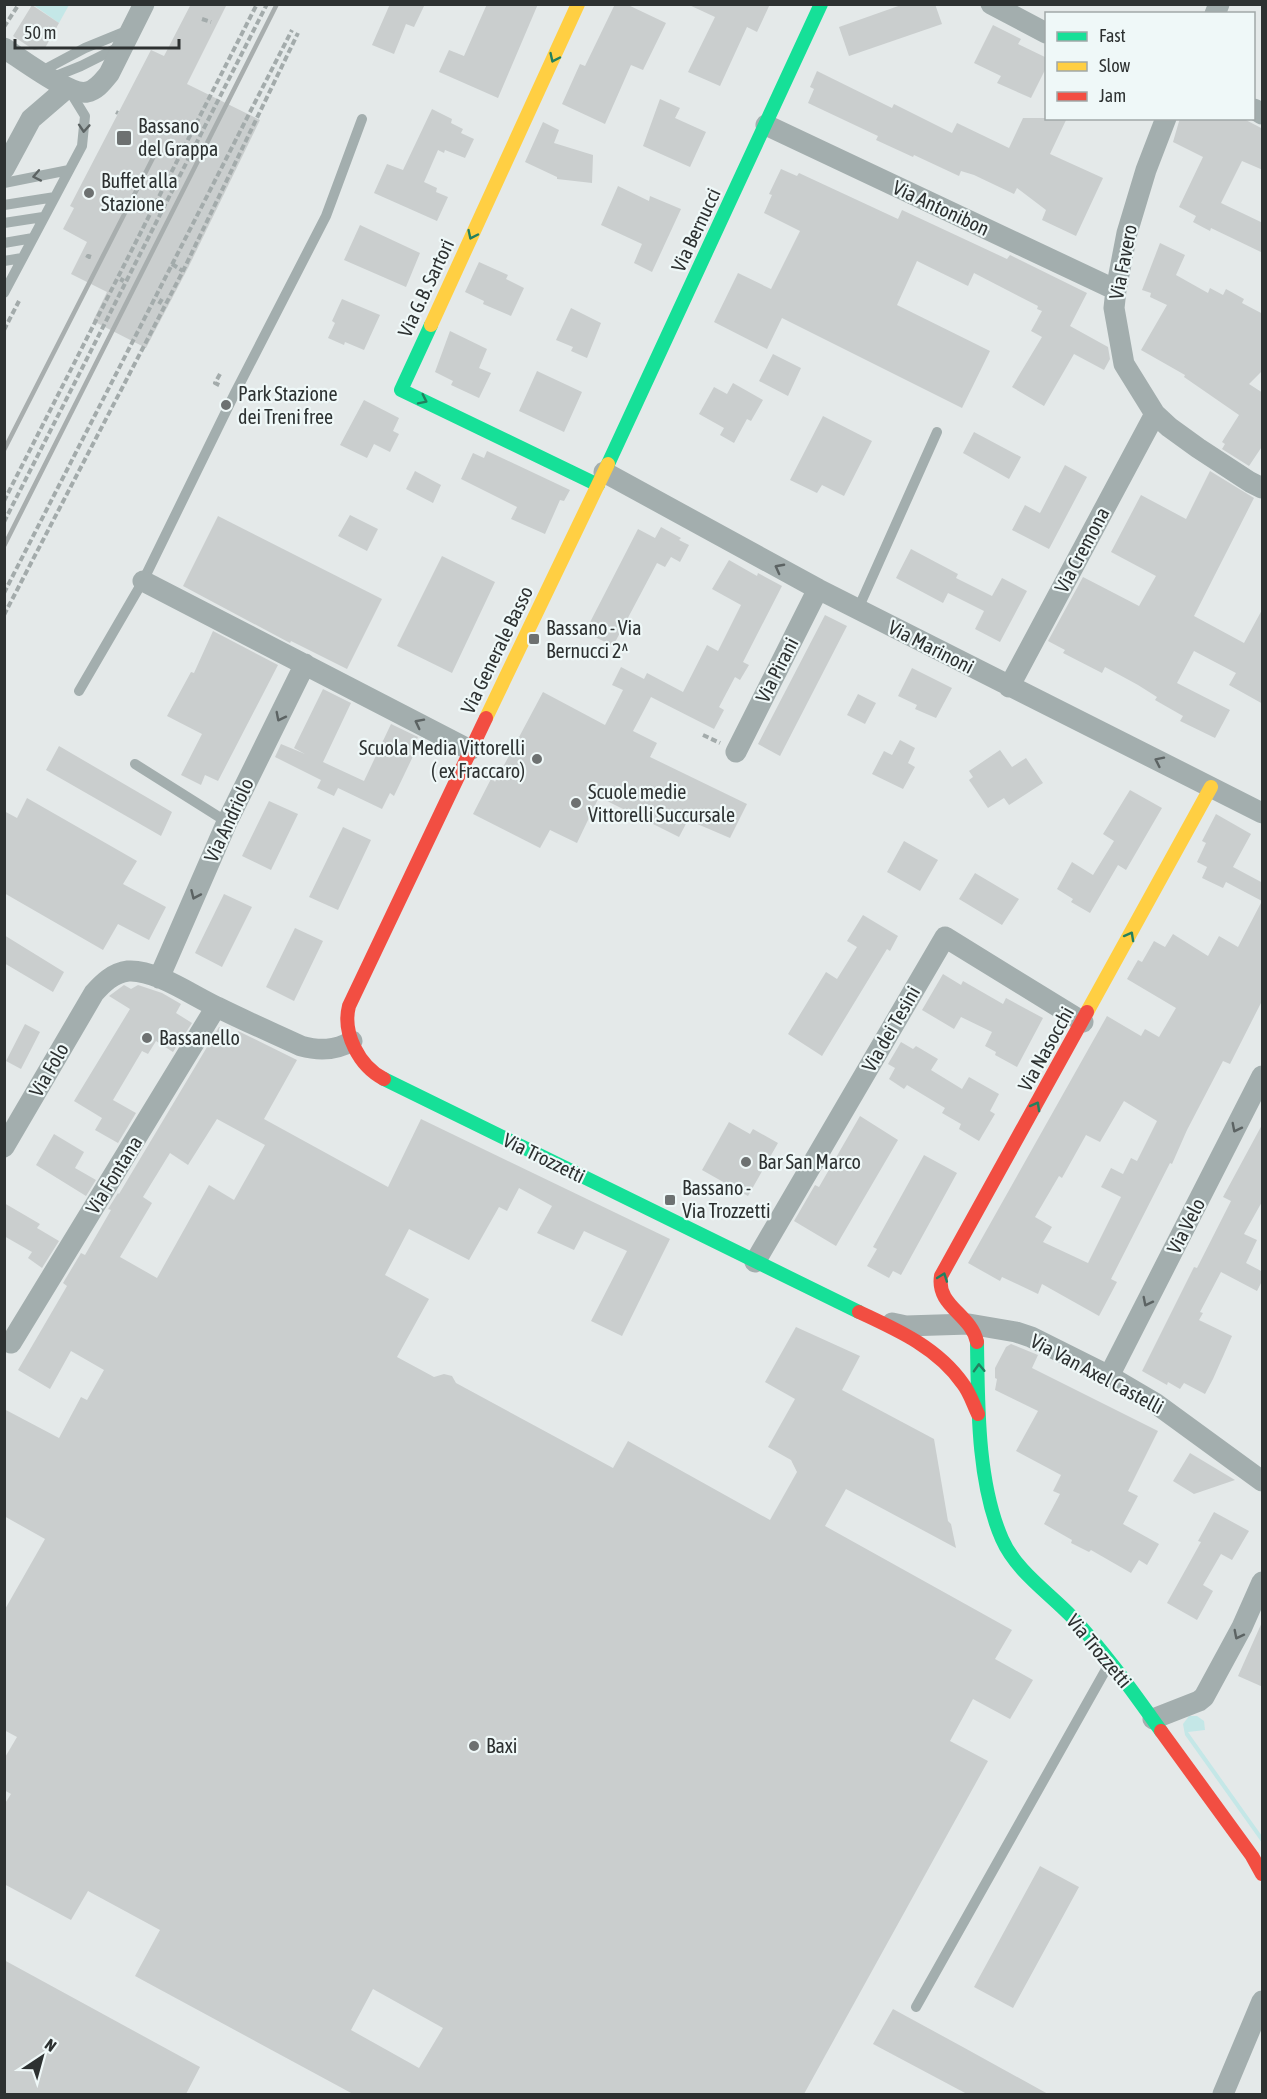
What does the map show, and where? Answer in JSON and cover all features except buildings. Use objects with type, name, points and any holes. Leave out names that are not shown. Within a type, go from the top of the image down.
[{"type":"street","points":[[4,48],[52,79],[82,93],[89,92],[102,84],[109,74],[144,4]]},
{"type":"street","name":"Via G.B. Sartori","points":[[578,4],[401,390],[601,478]]},
{"type":"street","name":"Via Bernucci","points":[[601,478],[820,4]]},
{"type":"street","points":[[991,4],[1045,32]]},
{"type":"street","points":[[4,169],[52,79]]},
{"type":"street","name":"Via Favero","points":[[1165,120],[1146,170],[1127,232],[1116,290],[1114,308],[1124,364],[1155,414],[1169,428],[1250,482],[1263,488]]},
{"type":"street","name":"Via Antonibon","points":[[766,125],[1116,290]]},
{"type":"street","name":"Via Cremona","points":[[1009,687],[1155,414]]},
{"type":"street","name":"Via Marinoni","points":[[601,478],[1009,687],[1263,813]]},
{"type":"street","name":"Via Generale Basso","points":[[352,1041],[346,1024],[348,1006],[601,478]]},
{"type":"street","points":[[143,581],[470,750]]},
{"type":"street","name":"Via Pirani","points":[[736,752],[818,589]]},
{"type":"street","name":"Via Andriolo","points":[[159,978],[227,822],[305,664]]},
{"type":"street","name":"Via Nasocchi","points":[[969,1324],[942,1294],[939,1288],[941,1276],[1211,787]]},
{"type":"street","name":"Via dei Tesini","points":[[755,1262],[945,937],[1083,1022]]},
{"type":"street","name":"Via Folo","points":[[4,1147],[94,993],[103,982],[128,971],[159,978]]},
{"type":"street","points":[[159,978],[216,1007],[313,1050],[333,1049],[352,1041]]},
{"type":"street","name":"Via Fontana","points":[[11,1343],[216,1007]]},
{"type":"street","name":"Via Trozzetti","points":[[352,1041],[369,1068],[379,1076],[755,1262],[874,1318],[930,1349],[949,1366],[965,1386],[978,1414]]},
{"type":"street","name":"Via Velo","points":[[1109,1376],[1263,1076]]},
{"type":"street","name":"Via Van Axel Castelli","points":[[874,1318],[906,1326],[969,1324],[1016,1332],[1031,1337],[1109,1376],[1155,1403],[1263,1481]]},
{"type":"street","name":"Via Trozzetti","points":[[969,1324],[977,1339],[978,1414],[987,1487],[993,1515],[1003,1541],[1017,1563],[1072,1617],[1110,1661],[1263,1874]]},
{"type":"street","points":[[1153,1719],[1204,1697],[1242,1627],[1263,1582]]},
{"type":"street","points":[[1223,2094],[1263,2001]]},
{"type":"lane","points":[[4,293],[8,280],[33,238],[81,146],[85,116],[52,79],[85,48],[128,37]]},
{"type":"lane","points":[[79,691],[143,581],[235,393],[326,216],[362,119]]},
{"type":"lane","points":[[4,183],[69,170]]},
{"type":"lane","points":[[4,205],[55,196]]},
{"type":"lane","points":[[4,224],[43,218]]},
{"type":"lane","points":[[4,243],[33,238]]},
{"type":"lane","points":[[4,261],[22,258]]},
{"type":"lane","points":[[858,609],[937,432]]},
{"type":"lane","points":[[135,764],[227,822]]},
{"type":"lane","points":[[916,2007],[1110,1661]]},
{"type":"path","points":[[5,26],[19,4]]},
{"type":"path","points":[[4,522],[122,281],[137,241],[257,4]]},
{"type":"path","points":[[4,501],[122,281],[145,246],[267,4]]},
{"type":"path","points":[[202,19],[211,22]]},
{"type":"path","points":[[4,593],[292,30]]},
{"type":"path","points":[[4,615],[161,305],[183,271],[298,33]]},
{"type":"path","points":[[137,241],[145,246]]},
{"type":"path","points":[[172,264],[183,271]]},
{"type":"path","points":[[161,305],[162,299]]},
{"type":"path","points":[[154,301],[161,305]]},
{"type":"shaded area","points":[[32,4],[69,5],[59,23]]},
{"type":"shaded area","points":[[1189,1716],[1197,1716],[1204,1721],[1205,1730],[1188,1732],[1262,1836],[1262,1843],[1185,1735],[1183,1724]]},
{"type":"railway","points":[[4,546],[277,4]]},
{"type":"railway","points":[[4,450],[156,152]]},
{"type":"traffic: fast","points":[[608,464],[821,4]]},
{"type":"traffic: fast","points":[[431,325],[401,390],[598,485]]},
{"type":"traffic: fast","points":[[384,1079],[859,1312]]},
{"type":"traffic: fast","points":[[977,1342],[983,1468],[994,1517],[1002,1539],[1015,1561],[1096,1644],[1161,1731]]},
{"type":"traffic: slow","points":[[431,325],[578,4]]},
{"type":"traffic: slow","points":[[486,718],[608,464]]},
{"type":"traffic: slow","points":[[1087,1012],[1211,787]]},
{"type":"traffic: jam","points":[[384,1079],[367,1066],[354,1048],[348,1027],[349,1006],[486,718]]},
{"type":"traffic: jam","points":[[977,1342],[974,1332],[944,1295],[941,1276],[1087,1012]]},
{"type":"traffic: jam","points":[[859,1312],[916,1341],[942,1360],[965,1387],[978,1414]]},
{"type":"traffic: jam","points":[[1161,1731],[1252,1856],[1262,1874]]},
{"type":"place","name":"Bassano del Grappa","points":[[124,138]]},
{"type":"place","name":"Buffet alla Stazione","points":[[89,193]]},
{"type":"place","name":"Park Stazione dei Treni free","points":[[226,405]]},
{"type":"place","name":"Bassano - Via Bernucci 2^","points":[[534,639]]},
{"type":"place","name":"Scuola Media Vittorelli ( ex Fraccaro)","points":[[537,759]]},
{"type":"place","name":"Scuole medie Vittorelli Succursale","points":[[576,803]]},
{"type":"place","name":"Bassanello","points":[[147,1038]]},
{"type":"place","name":"Bar San Marco","points":[[746,1162]]},
{"type":"place","name":"Bassano - Via Trozzetti","points":[[670,1200]]},
{"type":"place","name":"Baxi","points":[[474,1746]]}]
